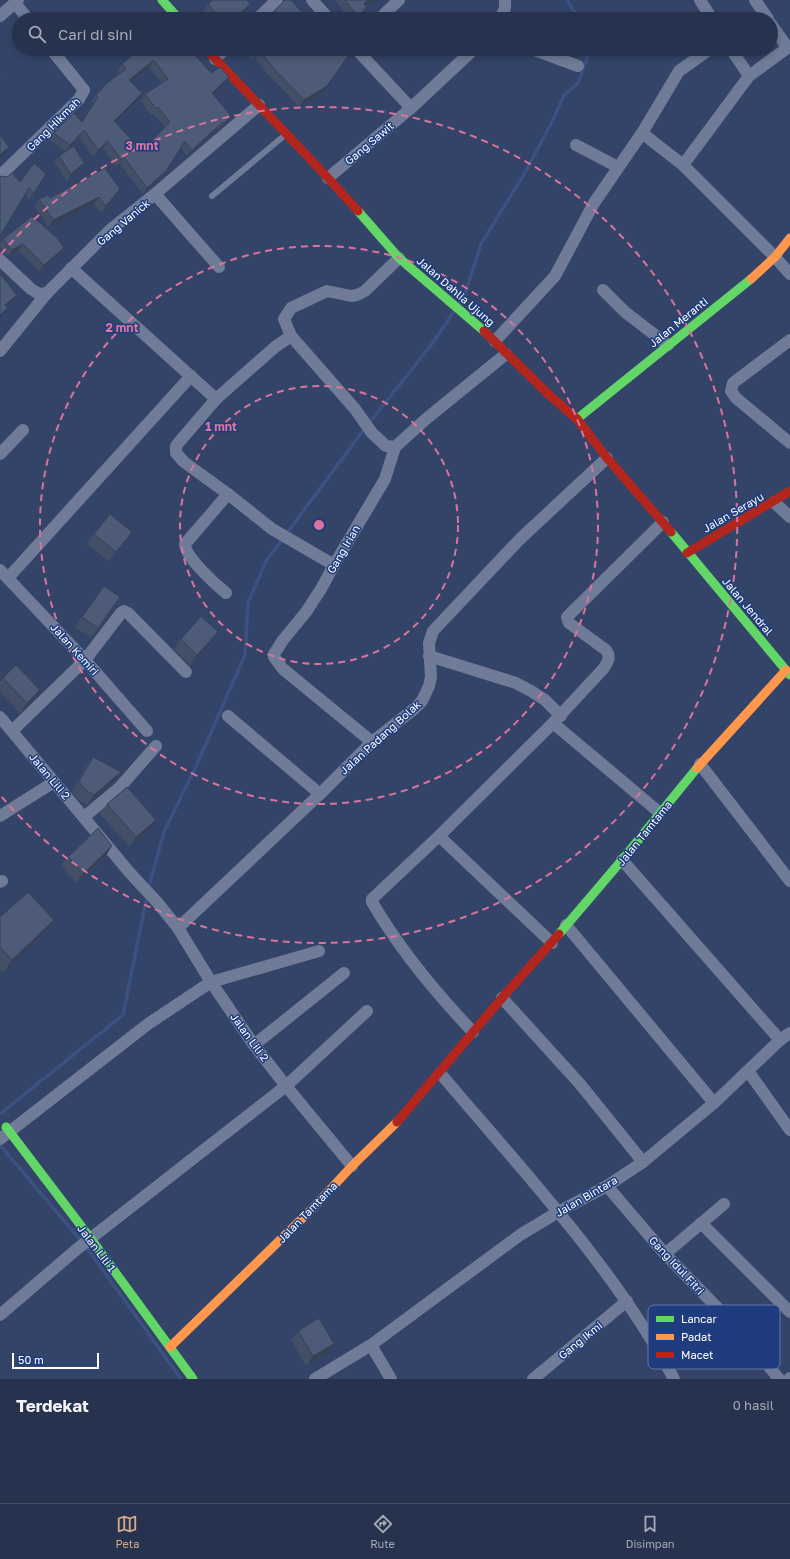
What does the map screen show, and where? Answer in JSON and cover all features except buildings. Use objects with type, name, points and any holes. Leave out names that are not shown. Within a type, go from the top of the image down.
[{"type":"street","points":[[162,0],[173,12]]},
{"type":"street","points":[[264,12],[277,0]]},
{"type":"street","points":[[312,0],[323,12]]},
{"type":"street","points":[[386,12],[399,0]]},
{"type":"street","points":[[503,12],[505,0]]},
{"type":"street","points":[[700,0],[708,12]]},
{"type":"street","points":[[755,0],[763,12]]},
{"type":"street","points":[[0,16],[17,2],[23,12]]},
{"type":"street","points":[[778,33],[789,46],[778,54]]},
{"type":"street","name":"Gang Hikmah","points":[[0,176],[79,99],[84,90],[57,56]]},
{"type":"street","name":"Jalan Dahlia Ujung","points":[[212,56],[328,178],[399,258],[451,301],[495,341],[506,354],[576,419],[607,458],[663,522],[686,553]]},
{"type":"street","points":[[215,59],[218,56]]},
{"type":"street","points":[[362,56],[410,108]]},
{"type":"street","name":"Gang Sawit","points":[[328,178],[410,108],[466,56]]},
{"type":"street","points":[[551,56],[578,66]]},
{"type":"street","points":[[495,341],[555,276],[594,203],[642,133],[679,71],[700,56]]},
{"type":"street","points":[[736,56],[749,76]]},
{"type":"street","points":[[683,165],[749,76],[776,56]]},
{"type":"street","name":"Gang Vanick","points":[[0,351],[46,293],[110,230],[155,194],[259,105]]},
{"type":"street","points":[[642,133],[683,165],[775,257],[790,274]]},
{"type":"street","points":[[576,145],[618,167]]},
{"type":"street","points":[[155,194],[218,267]]},
{"type":"street","name":"Jalan Meranti","points":[[576,419],[744,285],[775,257],[790,238]]},
{"type":"street","points":[[396,447],[386,446],[372,433],[355,409],[292,336],[284,319],[291,308],[327,291],[351,296],[358,295],[365,291],[399,258]]},
{"type":"street","points":[[0,260],[31,289],[39,294],[46,293]]},
{"type":"street","points":[[71,268],[216,399]]},
{"type":"street","points":[[603,290],[625,312],[668,345]]},
{"type":"street","points":[[292,336],[275,347],[216,399],[176,446],[176,453],[184,462],[272,529],[334,565]]},
{"type":"street","points":[[790,340],[733,383],[731,391],[736,398],[790,443]]},
{"type":"street","name":"Gang Irian","points":[[372,742],[283,669],[274,656],[283,640],[306,612],[321,589],[385,479],[396,447],[426,419],[506,354]]},
{"type":"street","points":[[4,574],[191,376]]},
{"type":"street","points":[[0,454],[23,430]]},
{"type":"street","name":"Jalan Padang Bolak","points":[[178,928],[320,794],[372,742],[422,700],[431,678],[429,643],[434,631],[520,539],[607,458]]},
{"type":"street","name":"Jalan Serayu","points":[[686,553],[774,502],[790,491]]},
{"type":"street","points":[[226,593],[188,553],[185,548],[185,544],[228,494]]},
{"type":"street","points":[[774,502],[790,517]]},
{"type":"street","points":[[473,1032],[438,995],[404,952],[372,901],[373,898],[439,836],[557,720],[604,668],[609,659],[609,655],[606,650],[569,623],[567,617],[663,522]]},
{"type":"street","name":"Jalan Jendral","points":[[686,553],[789,674]]},
{"type":"street","name":"Jalan Kemiri","points":[[4,574],[85,660],[147,731]]},
{"type":"street","points":[[12,731],[85,660],[124,611],[128,613],[186,672]]},
{"type":"street","points":[[429,656],[516,683],[540,697],[557,720],[660,813]]},
{"type":"street","name":"Jalan Tamtama","points":[[170,1347],[313,1208],[352,1166],[404,1116],[473,1032],[552,943],[622,860],[700,764],[789,674]]},
{"type":"street","points":[[228,716],[320,794]]},
{"type":"street","name":"Jalan Lili 2","points":[[0,717],[130,873],[157,902],[178,928],[211,982],[254,1045],[352,1166]]},
{"type":"street","points":[[84,817],[120,787],[156,746]]},
{"type":"street","points":[[700,764],[790,881]]},
{"type":"street","points":[[0,816],[54,782]]},
{"type":"street","points":[[439,836],[552,943]]},
{"type":"street","points":[[622,860],[780,1040]]},
{"type":"street","points":[[566,925],[714,1103]]},
{"type":"street","points":[[3,1131],[148,1024],[211,982],[319,951]]},
{"type":"street","points":[[254,1045],[344,973]]},
{"type":"street","points":[[502,998],[580,1084],[643,1162]]},
{"type":"street","points":[[0,1315],[78,1249],[286,1086],[367,1011]]},
{"type":"street","name":"Jalan Bintara","points":[[315,1379],[371,1345],[520,1235],[558,1212],[607,1186],[643,1162],[714,1103],[780,1040],[790,1033]]},
{"type":"street","points":[[748,1071],[790,1130]]},
{"type":"street","points":[[440,1073],[558,1212],[627,1301],[648,1335]]},
{"type":"street","name":"Jalan Lili 1","points":[[3,1131],[91,1239],[193,1379]]},
{"type":"street","name":"Gang Idul Fitri","points":[[607,1186],[665,1254],[715,1305]]},
{"type":"street","points":[[665,1254],[724,1204]]},
{"type":"street","points":[[702,1223],[790,1312]]},
{"type":"street","name":"Gang Ikmi","points":[[533,1379],[627,1301]]},
{"type":"street","points":[[371,1345],[391,1379]]},
{"type":"street","points":[[668,1369],[674,1379]]},
{"type":"street","name":"Gang Idul Fitri","points":[[771,1369],[779,1379]]},
{"type":"lane","points":[[212,196],[286,134]]},
{"type":"waterway","points":[[567,0],[575,12]]},
{"type":"waterway","points":[[459,304],[464,297],[481,244],[523,176],[553,120],[564,95],[578,83],[588,56]]},
{"type":"waterway","points":[[369,423],[432,344],[455,310]]},
{"type":"waterway","points":[[148,890],[164,832],[198,762],[245,655],[248,603],[266,561],[365,428]]},
{"type":"waterway","points":[[0,1114],[123,1015],[147,896]]},
{"type":"waterway","points":[[0,1145],[87,1248],[181,1379]]},
{"type":"traffic: fast","points":[[162,0],[173,12]]},
{"type":"traffic: fast","points":[[358,211],[399,258],[484,331]]},
{"type":"traffic: fast","points":[[577,419],[751,279]]},
{"type":"traffic: fast","points":[[671,532],[790,675]]},
{"type":"traffic: fast","points":[[559,934],[697,768]]},
{"type":"traffic: fast","points":[[6,1127],[91,1239],[193,1379]]},
{"type":"traffic: slow","points":[[751,279],[775,257],[790,238]]},
{"type":"traffic: slow","points":[[697,768],[786,670]]},
{"type":"traffic: slow","points":[[170,1347],[313,1208],[352,1166],[397,1122]]},
{"type":"traffic: jam","points":[[213,56],[358,211]]},
{"type":"traffic: jam","points":[[484,331],[547,393],[577,419],[607,458],[671,532]]},
{"type":"traffic: jam","points":[[687,553],[790,491]]},
{"type":"traffic: jam","points":[[397,1122],[502,998],[559,934]]}]
